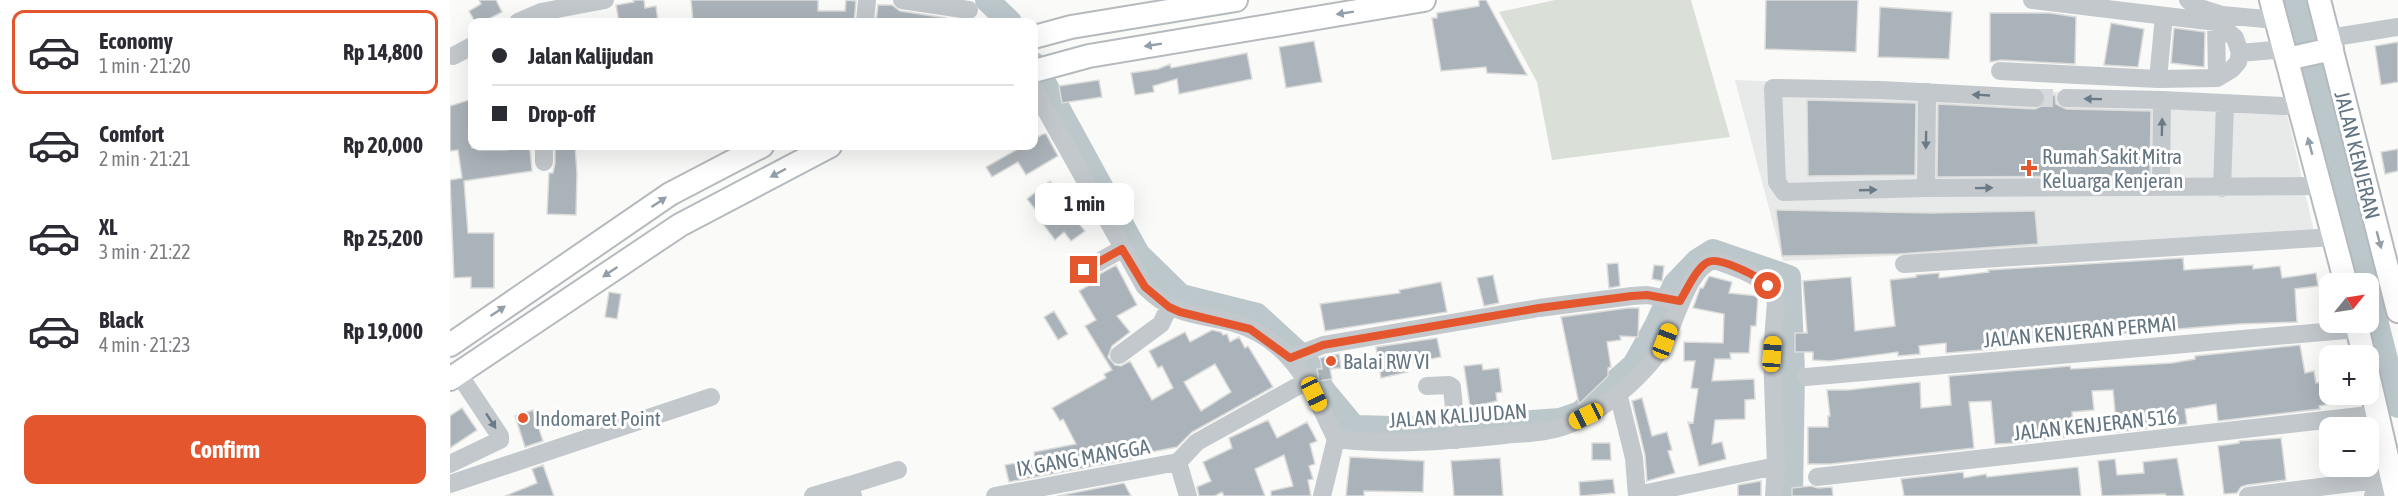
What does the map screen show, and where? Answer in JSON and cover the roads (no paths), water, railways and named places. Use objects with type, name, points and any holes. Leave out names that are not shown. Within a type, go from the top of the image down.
[{"type":"main road","points":[[1038,36],[1071,27],[1236,0]]},
{"type":"main road","points":[[1041,69],[1089,56],[1424,0]]},
{"type":"main road","name":"JALAN KENJERAN","points":[[2319,0],[2327,46],[2398,311]]},
{"type":"main road","name":"JALAN KENJERAN","points":[[2274,10],[2289,55],[2343,273]]},
{"type":"main road","points":[[2289,55],[2327,46]]},
{"type":"main road","points":[[450,345],[670,194],[754,150]]},
{"type":"main road","points":[[454,376],[680,225],[822,150]]},
{"type":"main road","points":[[2376,405],[2394,488]]},
{"type":"street","points":[[525,18],[539,6],[605,0]]},
{"type":"street","points":[[865,18],[867,0]]},
{"type":"street","points":[[902,0],[971,11]]},
{"type":"street","points":[[2000,71],[2158,79],[2217,78],[2232,69],[2238,62],[2240,53],[2235,39],[2229,31],[2216,22],[2032,0]]},
{"type":"street","points":[[2188,0],[2197,7],[2222,15],[2274,10]]},
{"type":"street","points":[[2158,79],[2164,15]]},
{"type":"street","points":[[2216,22],[2217,78]]},
{"type":"street","points":[[2327,46],[2398,27]]},
{"type":"street","points":[[453,56],[468,48]]},
{"type":"street","points":[[2240,53],[2289,55]]},
{"type":"street","points":[[2035,98],[1773,88],[1777,182],[1785,192],[1926,188],[2321,186]]},
{"type":"street","points":[[1926,188],[1927,93]]},
{"type":"street","points":[[1038,96],[1145,287],[1169,307],[1180,312],[1250,329],[1298,354],[1378,334],[1446,325],[1539,308],[1647,295],[1674,300]]},
{"type":"street","points":[[2066,98],[2300,105]]},
{"type":"street","points":[[2161,186],[2162,100]]},
{"type":"street","points":[[2222,188],[2225,104]]},
{"type":"street","points":[[1904,264],[2334,237]]},
{"type":"street","points":[[1084,270],[1122,249]]},
{"type":"street","name":"JALAN KALIJUDAN","points":[[1336,439],[1393,444],[1457,432],[1549,430],[1567,425],[1586,416],[1618,393],[1644,370],[1665,341],[1674,300],[1709,261],[1715,260],[1763,280],[1773,294],[1776,312],[1772,354],[1776,465],[1774,496]]},
{"type":"street","points":[[1119,355],[1161,324],[1169,307]]},
{"type":"street","name":"JALAN KENJERAN PERMAI","points":[[1806,377],[2319,330]]},
{"type":"street","points":[[1298,354],[1300,368],[1336,439],[1322,496]]},
{"type":"street","points":[[450,464],[501,440],[454,376]]},
{"type":"street","points":[[1188,496],[1178,462],[1197,442],[1307,381]]},
{"type":"street","points":[[1427,386],[1451,385],[1457,432]]},
{"type":"street","points":[[1618,393],[1634,458],[1637,496],[1776,465]]},
{"type":"street","points":[[450,484],[711,397]]},
{"type":"street","name":"JALAN KENJERAN 516","points":[[1817,477],[2378,414]]},
{"type":"street","name":"IX GANG MANGGA","points":[[995,496],[1178,462]]},
{"type":"street","points":[[813,496],[851,490],[898,470]]},
{"type":"street","points":[[2248,496],[2394,488]]},
{"type":"street","points":[[2373,496],[2394,488]]},
{"type":"waterway","points":[[987,0],[1006,18]]},
{"type":"waterway","points":[[2296,0],[2364,273]]},
{"type":"waterway","points":[[1038,71],[1138,254],[1181,296],[1257,315],[1306,360],[1324,391],[1354,427],[1434,429],[1560,420],[1580,413],[1634,365],[1657,324],[1675,284],[1697,261],[1713,251],[1789,277],[1793,372],[1791,496]]},
{"type":"waterway","points":[[2379,332],[2398,406]]},
{"type":"tunnel","points":[[2035,98],[2066,98]]},
{"type":"place","name":"Rumah Sakit Mitra Keluarga Kenjeran","points":[[2029,168]]},
{"type":"place","name":"Balai RW VI","points":[[1331,361]]},
{"type":"place","name":"Indomaret Point","points":[[523,418]]}]
